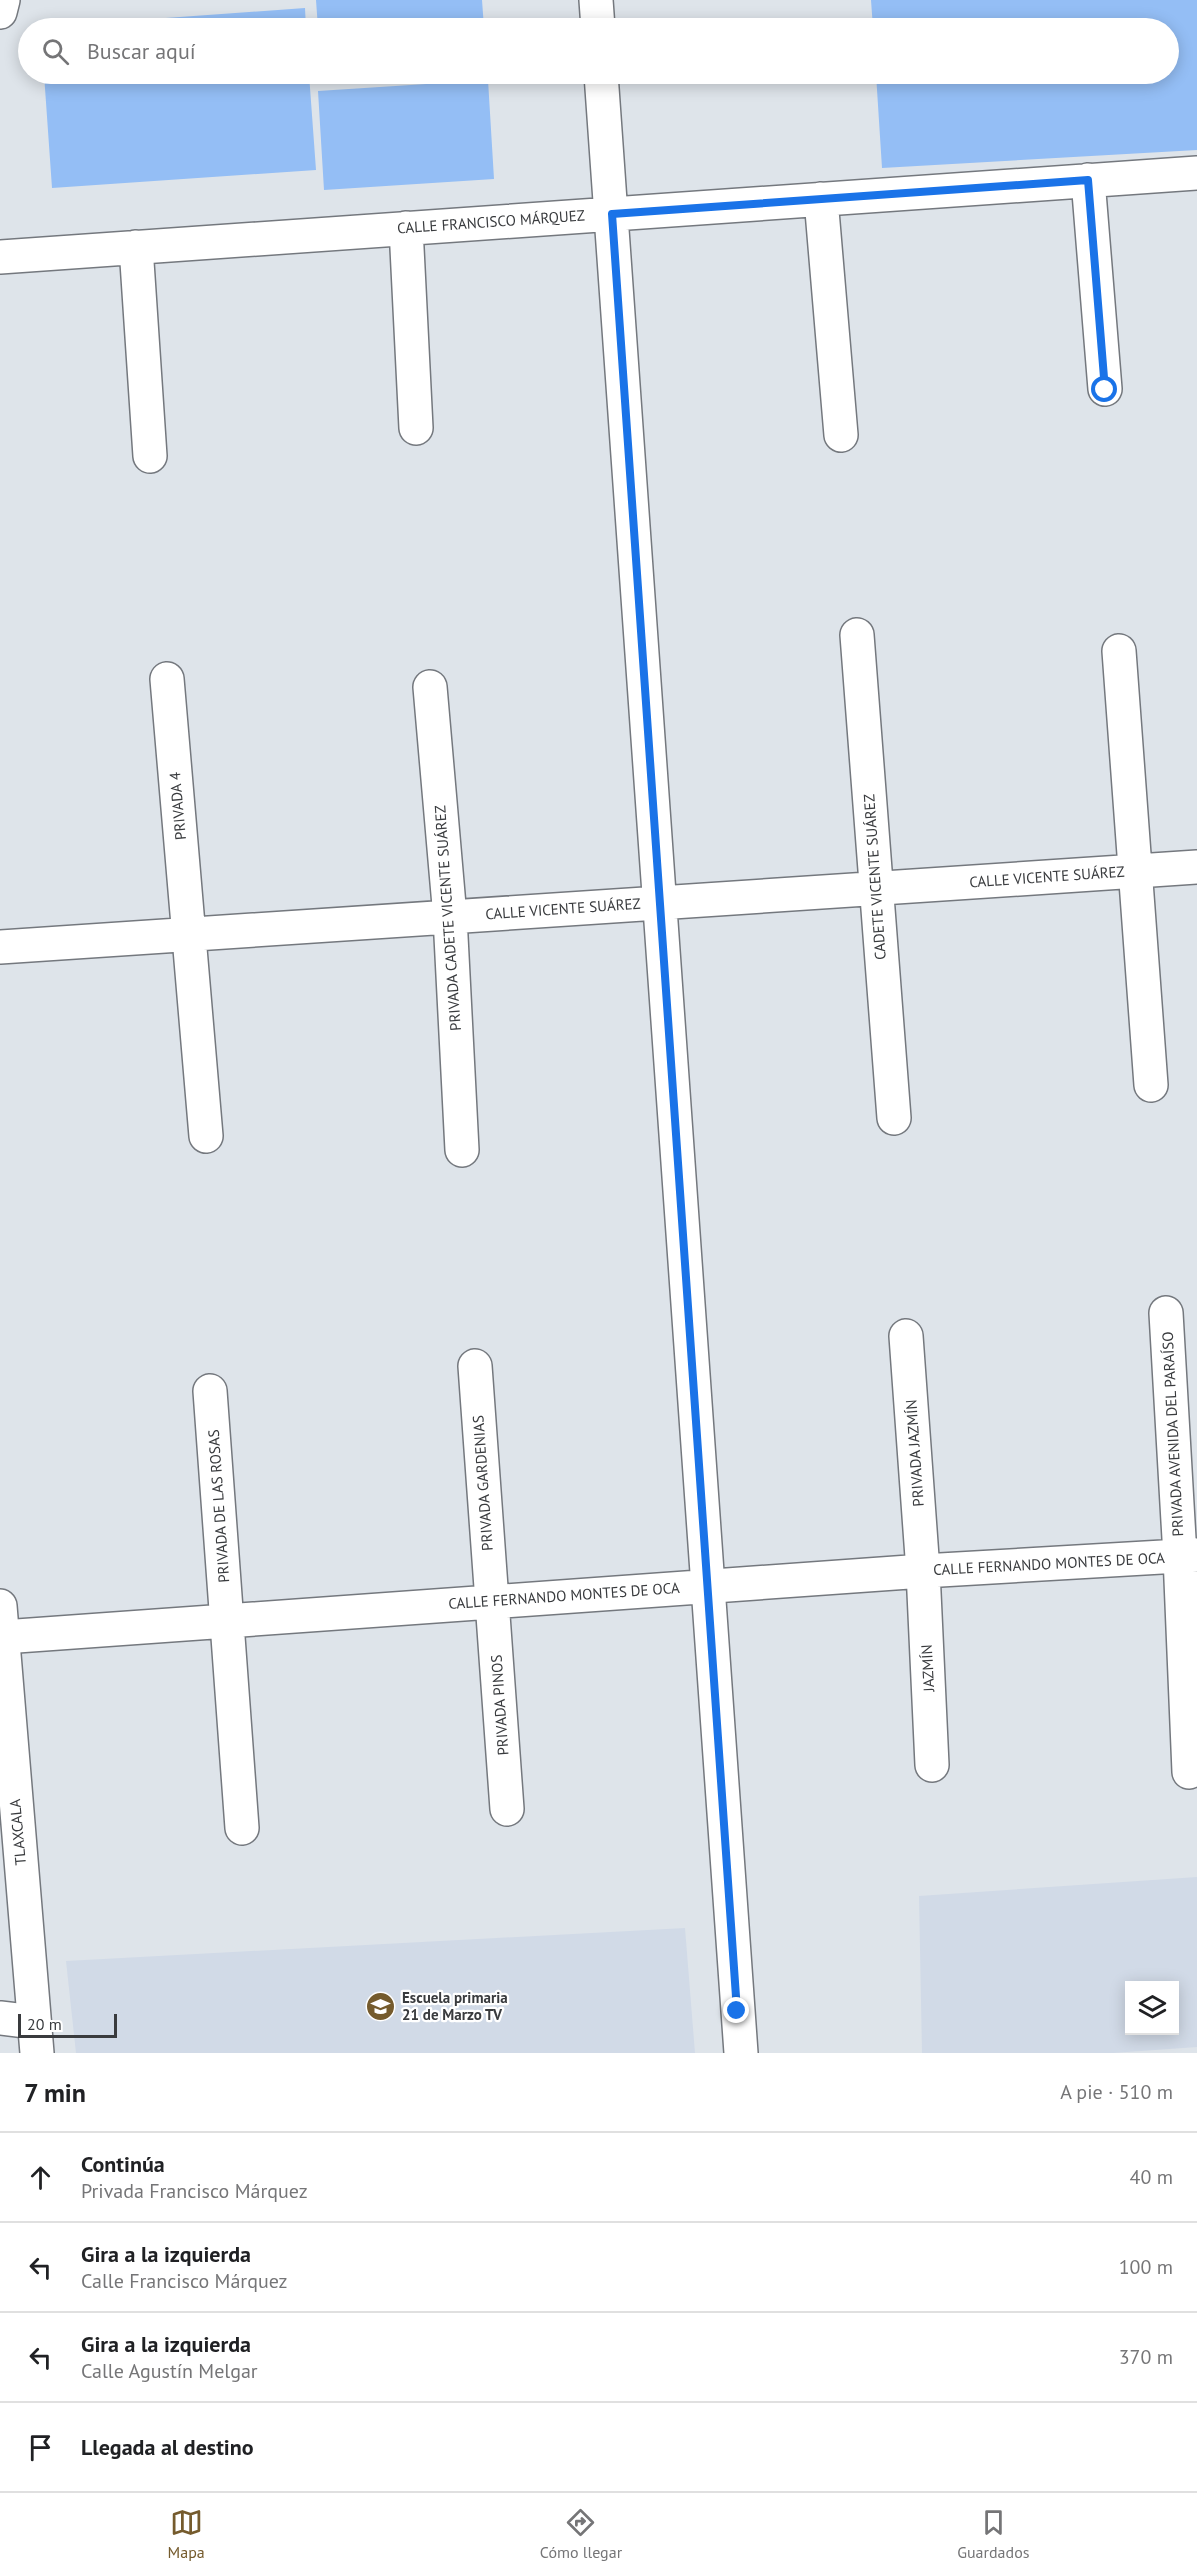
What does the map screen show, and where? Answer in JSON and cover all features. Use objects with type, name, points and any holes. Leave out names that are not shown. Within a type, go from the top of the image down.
[{"type":"street","points":[[0,12],[3,0]]},
{"type":"street","points":[[596,0],[597,18]]},
{"type":"street","points":[[602,84],[741,2053]]},
{"type":"street","name":"CALLE FRANCISCO MÁRQUEZ","points":[[0,256],[1197,173]]},
{"type":"street","points":[[1088,180],[1105,390]]},
{"type":"street","points":[[821,199],[842,435]]},
{"type":"street","points":[[405,228],[416,428]]},
{"type":"street","points":[[136,247],[150,456]]},
{"type":"street","name":"CADETE VICENTE SUÁREZ","points":[[857,635],[894,1118]]},
{"type":"street","points":[[1119,651],[1151,1085]]},
{"type":"street","name":"PRIVADA 4","points":[[166,679],[189,934]]},
{"type":"street","name":"PRIVADA CADETE VICENTE SUÁREZ","points":[[430,687],[450,917],[462,1150]]},
{"type":"street","name":"CALLE VICENTE SUÁREZ","points":[[0,947],[1197,867]]},
{"type":"street","points":[[189,934],[206,1136]]},
{"type":"street","name":"PRIVADA AVENIDA DEL PARAÍSO","points":[[1166,1313],[1189,1556],[1189,1772]]},
{"type":"street","name":"PRIVADA JAZMÍN","points":[[906,1335],[923,1571]]},
{"type":"street","name":"PRIVADA GARDENIAS","points":[[475,1366],[492,1601]]},
{"type":"street","name":"PRIVADA DE LAS ROSAS","points":[[210,1391],[242,1828]]},
{"type":"street","name":"CALLE FERNANDO MONTES DE OCA","points":[[1,1621],[227,1620],[923,1571],[1189,1556]]},
{"type":"street","name":"JAZMÍN","points":[[923,1571],[932,1765]]},
{"type":"street","name":"PRIVADA PINOS","points":[[492,1601],[507,1809]]},
{"type":"street","name":"TLAXCALA","points":[[1,1621],[35,2038]]},
{"type":"street","points":[[0,2018],[35,2038]]},
{"type":"shaded area","points":[[316,0],[482,0],[483,18],[317,18]]},
{"type":"shaded area","points":[[871,0],[1197,0],[1197,150],[882,168],[877,84],[1179,84],[1179,18],[872,18]]},
{"type":"shaded area","points":[[305,8],[306,18],[166,18]]},
{"type":"shaded area","points":[[45,84],[310,84],[316,170],[52,188]]},
{"type":"shaded area","points":[[426,84],[488,84],[494,179],[324,190],[318,91]]},
{"type":"shaded area","points":[[1197,1877],[1197,2047],[1113,2053],[922,2053],[919,1896]]},
{"type":"shaded area","name":"Escuela primaria 21 de Marzo TV","points":[[685,1928],[695,2053],[76,2053],[66,1961]]},
{"type":"place","name":"Escuela primaria 21 de Marzo TV","points":[[381,2007]]},
{"type":"route","points":[[737,2011],[612,214],[1088,180],[1105,390]]}]
